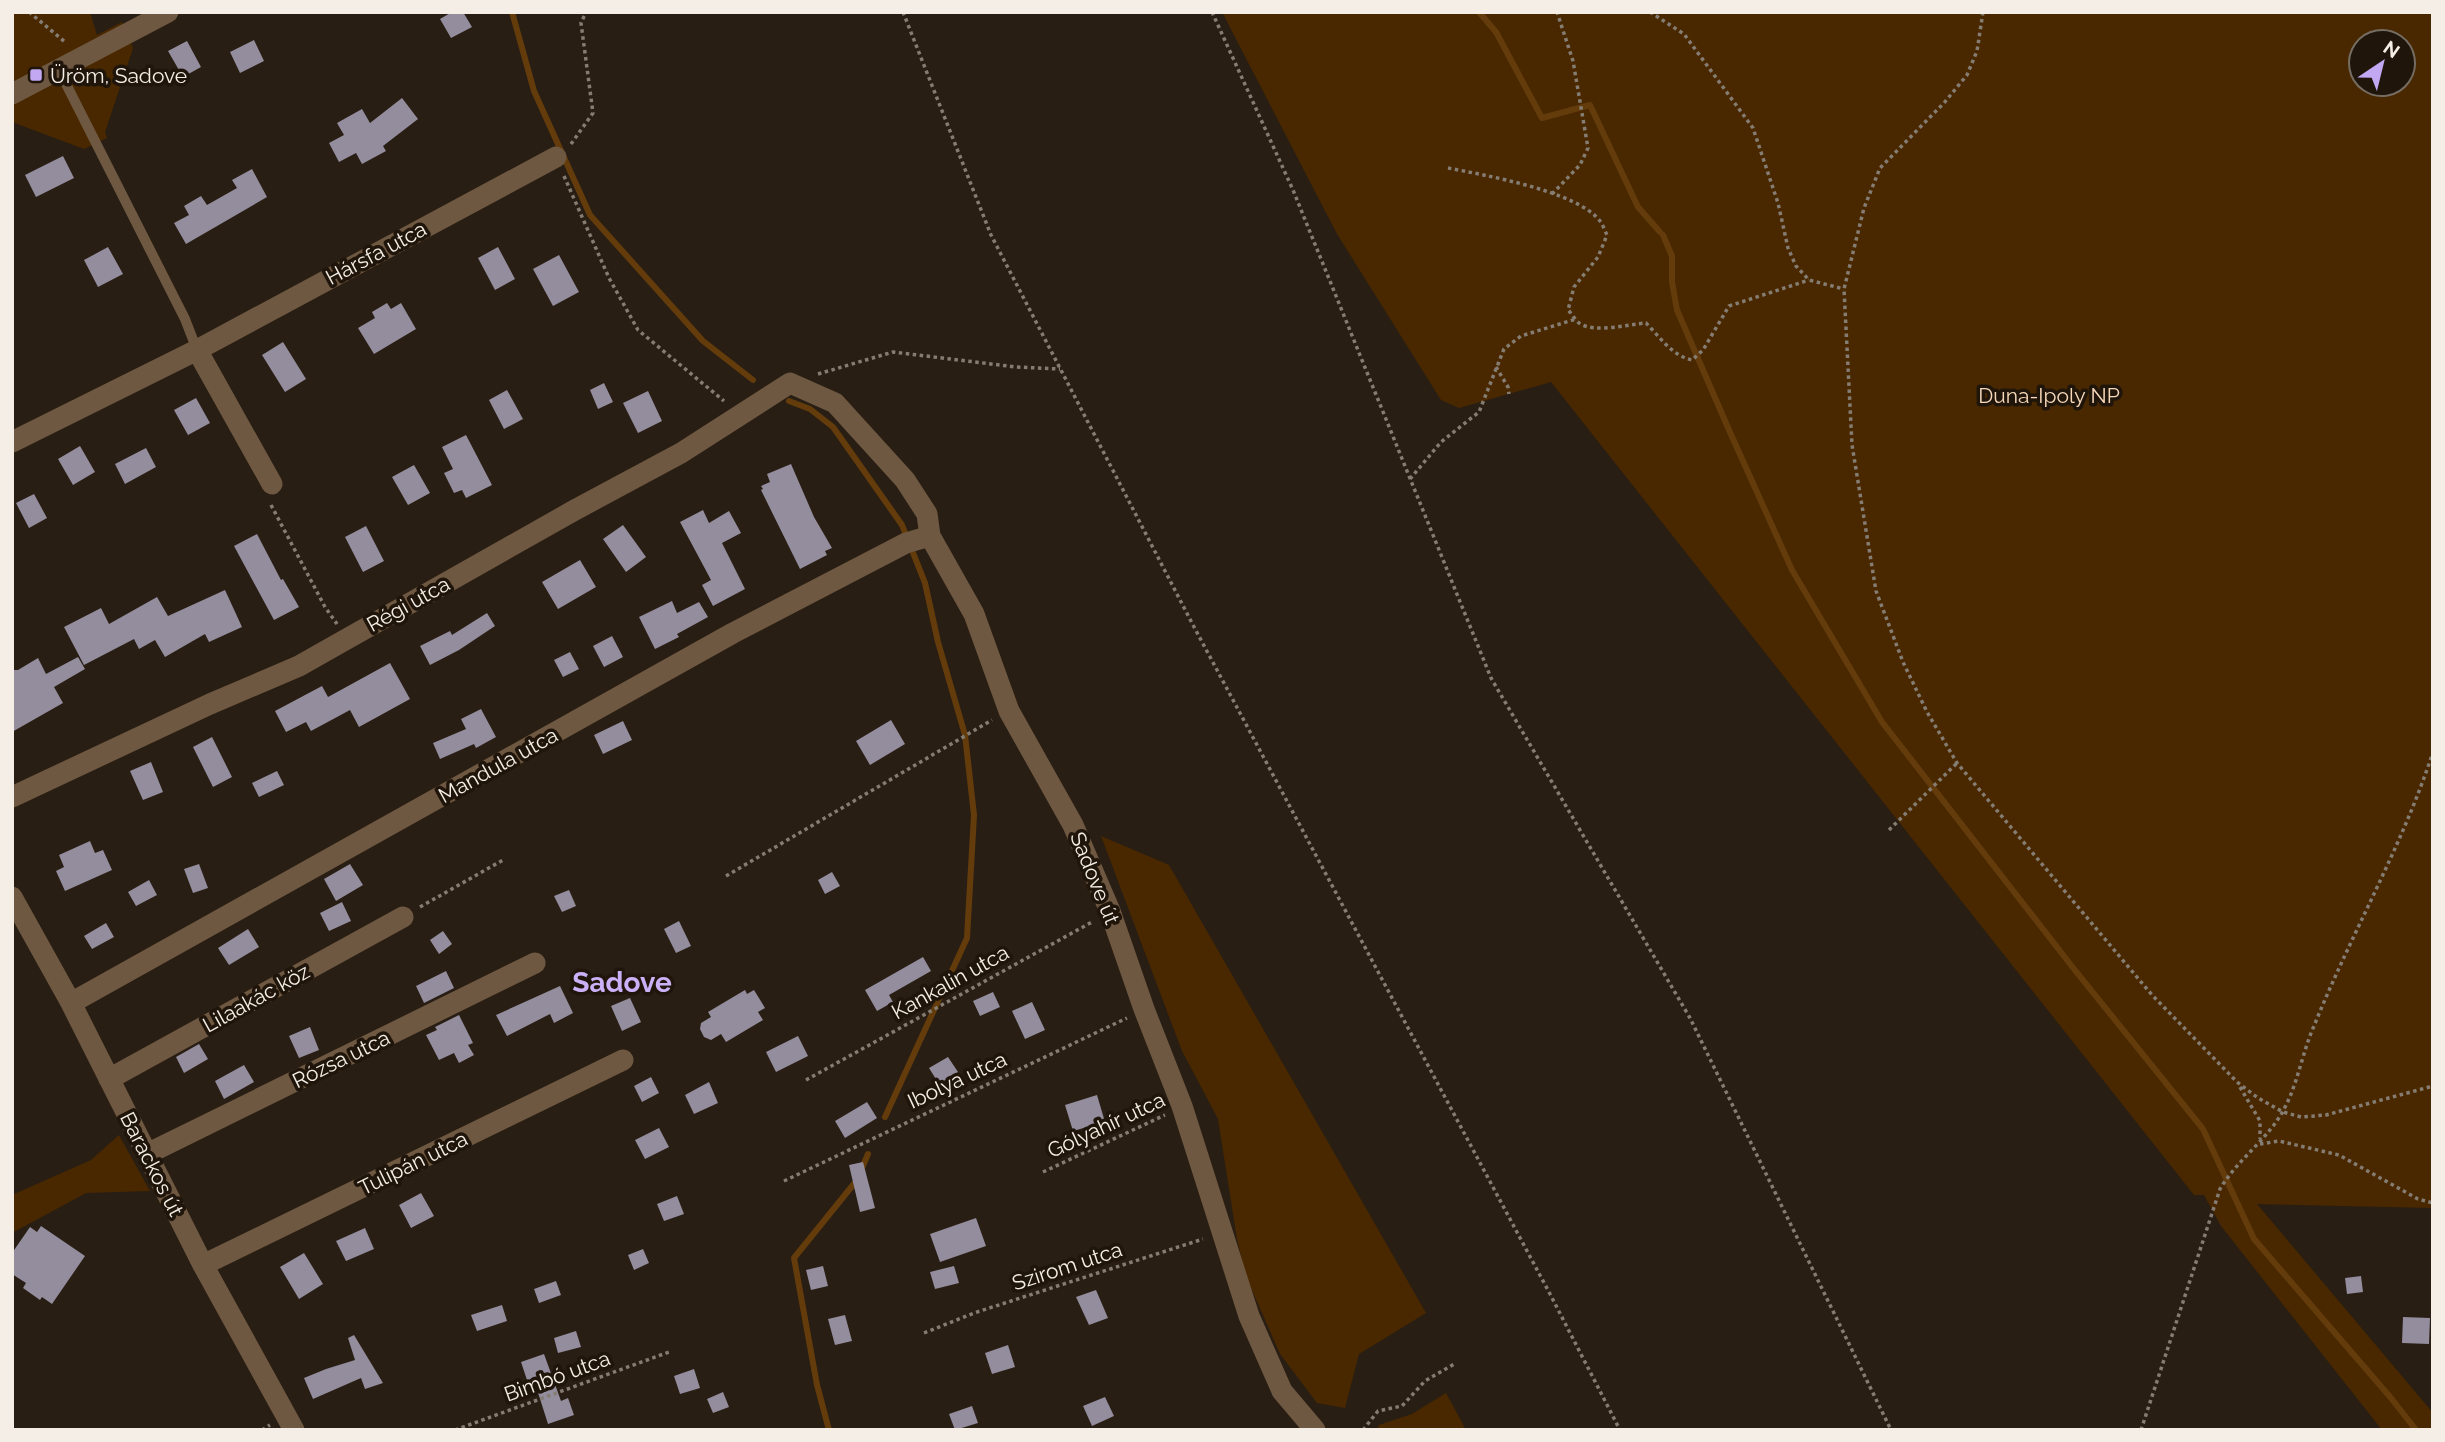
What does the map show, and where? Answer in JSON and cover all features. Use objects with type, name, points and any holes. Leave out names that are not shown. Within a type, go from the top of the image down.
[{"type":"street","points":[[12,94],[168,12]]},
{"type":"street","name":"Hársfa utca","points":[[12,442],[197,350],[556,157]]},
{"type":"street","points":[[197,350],[272,484]]},
{"type":"street","name":"Régi utca","points":[[12,797],[210,704],[299,666],[681,453],[790,383]]},
{"type":"street","name":"Sadove út","points":[[790,383],[835,402],[905,480],[927,514],[930,536],[974,614],[1009,710],[1073,825],[1110,911],[1182,1106],[1248,1316],[1282,1391],[1315,1430]]},
{"type":"street","name":"Mandula utca","points":[[71,1003],[733,633],[906,543],[930,536]]},
{"type":"street","name":"Barackos út","points":[[12,897],[71,1003],[203,1265],[294,1430]]},
{"type":"street","name":"Lilaakác köz","points":[[109,1079],[403,917]]},
{"type":"street","name":"Rózsa utca","points":[[147,1154],[535,963]]},
{"type":"street","name":"Tulipán utca","points":[[203,1265],[622,1060]]},
{"type":"lane","points":[[67,65],[197,350]]},
{"type":"path","points":[[29,12],[65,43],[67,65]]},
{"type":"path","points":[[586,12],[581,23],[593,113],[575,140],[556,157],[609,278],[638,330],[740,413]]},
{"type":"path","points":[[903,12],[990,235],[1193,625],[1544,1282],[1620,1430]]},
{"type":"path","points":[[1212,12],[1293,190],[1491,678],[1689,1018],[1891,1430]]},
{"type":"path","points":[[1552,194],[1580,165],[1588,148],[1573,61],[1557,12]]},
{"type":"path","points":[[1650,12],[1684,34],[1753,128],[1770,178],[1788,248],[1796,266],[1809,280]]},
{"type":"path","points":[[1983,12],[1976,51],[1967,75],[1944,103],[1880,169],[1864,208],[1844,289],[1852,445],[1876,590],[1915,687],[1957,763],[2152,995],[2237,1082],[2283,1112],[2301,1117],[2326,1115],[2433,1086]]},
{"type":"path","points":[[1448,167],[1529,185],[1578,205],[1600,220],[1607,236],[1598,257],[1574,287],[1569,310],[1580,323],[1599,329],[1646,323],[1670,349],[1685,359],[1692,360],[1703,350],[1730,306],[1809,280],[1844,289]]},
{"type":"path","points":[[1410,479],[1441,442],[1479,412],[1504,349],[1521,336],[1576,319]]},
{"type":"path","points":[[790,383],[893,352],[1016,367],[1060,369]]},
{"type":"path","points":[[1496,367],[1508,387],[1509,394]]},
{"type":"path","points":[[272,484],[266,495],[325,607],[348,639]]},
{"type":"path","points":[[726,876],[1009,710]]},
{"type":"path","points":[[2141,1430],[2220,1189],[2235,1167],[2258,1144],[2283,1112],[2299,1073],[2313,1027],[2419,794],[2433,752]]},
{"type":"path","points":[[1889,830],[1957,763]]},
{"type":"path","points":[[403,917],[503,860]]},
{"type":"path","name":"Kankalin utca","points":[[806,1080],[1110,911]]},
{"type":"path","name":"Ibolya utca","points":[[784,1181],[1144,1009]]},
{"type":"path","points":[[2237,1082],[2260,1121],[2262,1132],[2258,1144]]},
{"type":"path","name":"Gólyahír utca","points":[[1043,1172],[1182,1106]]},
{"type":"path","points":[[2258,1144],[2279,1141],[2339,1156],[2418,1199],[2433,1203]]},
{"type":"path","name":"Szirom utca","points":[[923,1333],[974,1312],[1222,1233]]},
{"type":"path","name":"Bimbó utca","points":[[455,1430],[670,1352]]},
{"type":"path","points":[[1363,1430],[1378,1411],[1402,1406],[1425,1381],[1456,1363]]},
{"type":"green space","points":[[12,12],[90,12],[97,35],[122,22],[133,48],[105,132],[107,138],[84,149],[12,122]]},
{"type":"green space","name":"Duna-Ipoly NP","points":[[1222,12],[2433,12],[2433,1208],[2257,1204],[2433,1413],[2433,1430],[2382,1430],[2221,1226],[2204,1195],[2194,1195],[1551,382],[1459,408],[1441,400],[1337,234]]},
{"type":"green space","points":[[1101,836],[1169,865],[1426,1313],[1359,1354],[1345,1408],[1317,1403],[1280,1354],[1245,1274],[1218,1119],[1182,1051]]},
{"type":"green space","points":[[119,1135],[150,1191],[86,1193],[12,1233],[12,1195],[91,1160]]},
{"type":"green space","points":[[1446,1393],[1466,1430],[1377,1430],[1379,1425],[1412,1414]]},
{"type":"building","points":[[452,12],[463,12],[472,27],[451,38],[440,19]]},
{"type":"building","points":[[254,40],[264,61],[240,73],[230,52]]},
{"type":"building","points":[[187,41],[201,67],[183,77],[168,51]]},
{"type":"building","points":[[402,98],[418,119],[383,146],[386,151],[362,164],[356,153],[339,162],[329,143],[344,135],[337,123],[362,109],[370,123]]},
{"type":"building","points":[[63,156],[74,178],[36,197],[25,175]]},
{"type":"building","points":[[252,169],[267,197],[186,244],[174,223],[189,215],[184,206],[201,196],[207,205],[237,188],[232,180]]},
{"type":"building","points":[[108,247],[123,274],[98,287],[84,260]]},
{"type":"building","points":[[498,247],[515,279],[495,290],[478,258]]},
{"type":"building","points":[[559,255],[579,292],[553,306],[533,269]]},
{"type":"building","points":[[387,303],[391,309],[401,303],[416,329],[374,354],[358,328],[375,318],[372,312]]},
{"type":"building","points":[[283,342],[306,379],[285,392],[262,355]]},
{"type":"building","points":[[604,383],[613,402],[598,409],[590,390]]},
{"type":"building","points":[[507,390],[523,419],[504,429],[489,400]]},
{"type":"building","points":[[648,391],[662,421],[638,433],[623,403]]},
{"type":"building","points":[[196,398],[210,423],[188,435],[174,410]]},
{"type":"building","points":[[466,435],[492,485],[466,498],[462,490],[454,493],[444,473],[453,469],[442,447]]},
{"type":"building","points":[[80,446],[95,472],[73,485],[58,459]]},
{"type":"building","points":[[146,448],[156,467],[125,484],[115,464]]},
{"type":"building","points":[[791,464],[814,517],[832,548],[825,551],[827,555],[800,569],[761,490],[761,486],[770,482],[767,474]]},
{"type":"building","points":[[414,465],[430,493],[408,505],[392,477]]},
{"type":"building","points":[[34,494],[47,518],[29,528],[16,503]]},
{"type":"building","points":[[703,510],[709,523],[729,511],[741,533],[722,543],[745,589],[713,606],[702,585],[711,580],[680,522]]},
{"type":"building","points":[[623,525],[646,557],[626,572],[603,539]]},
{"type":"building","points":[[366,526],[384,561],[363,572],[345,537]]},
{"type":"building","points":[[257,534],[281,580],[283,579],[299,607],[274,620],[234,546]]},
{"type":"building","points":[[580,560],[596,587],[558,609],[542,582]]},
{"type":"building","points":[[225,590],[242,627],[209,642],[205,634],[165,657],[155,640],[139,649],[134,639],[84,665],[64,627],[101,608],[109,624],[157,597],[168,616]]},
{"type":"building","points":[[672,601],[677,613],[699,602],[708,617],[677,634],[679,637],[655,649],[639,617]]},
{"type":"building","points":[[487,613],[495,626],[430,665],[420,646],[450,631],[452,635]]},
{"type":"building","points":[[612,636],[623,657],[604,667],[593,646]]},
{"type":"building","points":[[570,652],[579,669],[563,677],[554,660]]},
{"type":"building","points":[[78,657],[85,669],[54,687],[63,703],[12,732],[12,670],[18,670],[38,658],[46,674]]},
{"type":"building","points":[[390,663],[410,699],[359,727],[350,710],[311,731],[306,722],[286,732],[275,711],[322,686],[328,697]]},
{"type":"building","points":[[481,709],[496,737],[476,748],[474,744],[440,759],[433,743],[466,729],[461,719]]},
{"type":"building","points":[[891,720],[905,744],[870,765],[856,741]]},
{"type":"building","points":[[623,721],[632,740],[603,754],[594,735]]},
{"type":"building","points":[[212,737],[232,777],[213,787],[193,747]]},
{"type":"building","points":[[151,762],[163,792],[143,800],[130,771]]},
{"type":"building","points":[[277,771],[284,785],[259,797],[252,783]]},
{"type":"building","points":[[90,841],[95,853],[103,850],[112,870],[65,891],[56,871],[64,867],[59,855]]},
{"type":"building","points":[[199,864],[208,888],[193,893],[184,869]]},
{"type":"building","points":[[350,864],[363,885],[336,901],[324,879]]},
{"type":"building","points":[[832,872],[840,886],[825,894],[818,880]]},
{"type":"building","points":[[149,880],[157,895],[136,906],[128,892]]},
{"type":"building","points":[[569,890],[576,906],[562,912],[554,896]]},
{"type":"building","points":[[342,902],[351,921],[329,931],[320,913]]},
{"type":"building","points":[[679,921],[691,946],[676,953],[664,929]]},
{"type":"building","points":[[106,923],[114,937],[92,949],[84,936]]},
{"type":"building","points":[[248,929],[259,947],[229,965],[218,948]]},
{"type":"building","points":[[443,931],[452,944],[439,954],[430,940]]},
{"type":"building","points":[[923,957],[931,971],[889,995],[893,1002],[877,1011],[865,990]]},
{"type":"building","points":[[446,971],[454,988],[424,1003],[416,986]]},
{"type":"building","points":[[560,986],[573,1013],[554,1023],[550,1014],[507,1036],[496,1015]]},
{"type":"building","points":[[745,990],[747,994],[754,990],[765,1008],[758,1012],[763,1020],[726,1042],[721,1034],[711,1040],[704,1037],[700,1029],[701,1023],[711,1017],[708,1012]]},
{"type":"building","points":[[993,992],[1000,1007],[980,1016],[973,1001]]},
{"type":"building","points":[[630,998],[641,1022],[622,1031],[611,1006]]},
{"type":"building","points":[[1032,1002],[1045,1030],[1025,1039],[1012,1011]]},
{"type":"building","points":[[459,1015],[473,1043],[468,1045],[474,1055],[459,1063],[454,1053],[439,1060],[426,1035],[437,1030],[435,1027]]},
{"type":"building","points":[[310,1027],[319,1050],[299,1058],[289,1036]]},
{"type":"building","points":[[798,1036],[808,1056],[776,1072],[766,1052]]},
{"type":"building","points":[[199,1044],[208,1059],[184,1073],[176,1057]]},
{"type":"building","points":[[948,1057],[958,1072],[939,1084],[929,1068]]},
{"type":"building","points":[[244,1065],[254,1082],[224,1099],[215,1081]]},
{"type":"building","points":[[651,1077],[659,1093],[642,1102],[634,1086]]},
{"type":"building","points":[[709,1082],[718,1103],[694,1114],[685,1095]]},
{"type":"building","points":[[1097,1095],[1105,1122],[1073,1131],[1065,1105]]},
{"type":"building","points":[[867,1102],[877,1118],[845,1138],[835,1121]]},
{"type":"building","points":[[659,1128],[669,1147],[645,1159],[635,1140]]},
{"type":"building","points":[[863,1162],[875,1208],[860,1212],[849,1165]]},
{"type":"building","points":[[421,1193],[434,1216],[411,1228],[399,1205]]},
{"type":"building","points":[[677,1196],[684,1214],[664,1221],[657,1204]]},
{"type":"building","points":[[976,1218],[986,1246],[940,1262],[930,1234]]},
{"type":"building","points":[[41,1226],[85,1256],[52,1304],[42,1297],[40,1300],[23,1288],[26,1283],[12,1274],[12,1253],[30,1227],[37,1232]]},
{"type":"building","points":[[365,1228],[374,1249],[346,1261],[336,1241]]},
{"type":"building","points":[[643,1249],[649,1263],[634,1270],[628,1255]]},
{"type":"building","points":[[304,1253],[323,1284],[299,1299],[280,1267]]},
{"type":"building","points":[[823,1266],[828,1286],[811,1290],[806,1270]]},
{"type":"building","points":[[954,1266],[959,1283],[935,1289],[930,1272]]},
{"type":"building","points":[[2361,1276],[2363,1292],[2347,1294],[2345,1278]]},
{"type":"building","points":[[556,1281],[561,1295],[539,1303],[534,1289]]},
{"type":"building","points":[[1096,1290],[1108,1318],[1089,1325],[1076,1297]]},
{"type":"building","points":[[502,1305],[507,1321],[477,1331],[471,1315]]},
{"type":"building","points":[[845,1315],[852,1341],[835,1345],[828,1319]]},
{"type":"building","points":[[2403,1317],[2430,1318],[2429,1344],[2402,1343]]},
{"type":"building","points":[[576,1331],[581,1347],[558,1353],[554,1338]]},
{"type":"building","points":[[354,1335],[383,1383],[365,1389],[361,1378],[313,1399],[304,1378],[355,1360],[348,1338]]},
{"type":"building","points":[[1008,1345],[1015,1367],[992,1374],[985,1353]]},
{"type":"building","points":[[544,1354],[561,1401],[568,1398],[574,1415],[548,1424],[534,1380],[528,1383],[521,1362]]},
{"type":"building","points":[[694,1369],[700,1388],[680,1394],[674,1376]]},
{"type":"building","points":[[723,1392],[729,1407],[713,1413],[707,1399]]},
{"type":"building","points":[[1105,1397],[1114,1416],[1092,1426],[1083,1406]]},
{"type":"building","points":[[972,1406],[978,1423],[955,1430],[949,1414]]},
{"type":"waterway","points":[[512,12],[534,91],[590,215],[703,341],[753,380]]},
{"type":"waterway","points":[[1479,12],[1496,32],[1542,118],[1590,105],[1638,207],[1660,232]]},
{"type":"waterway","points":[[1663,235],[1672,256],[1672,282],[1677,310],[1729,430],[1792,570],[1882,722],[2074,969],[2203,1129],[2254,1239],[2416,1430]]},
{"type":"waterway","points":[[789,401],[810,409],[833,427],[902,525],[925,583],[938,642],[965,735],[974,815],[967,938],[885,1117]]},
{"type":"waterway","points":[[829,1430],[817,1385],[794,1258],[857,1180],[868,1154]]},
{"type":"place","name":"Üröm, Sadove","points":[[36,75]]},
{"type":"district","name":"Sadove","points":[[622,982]]}]
